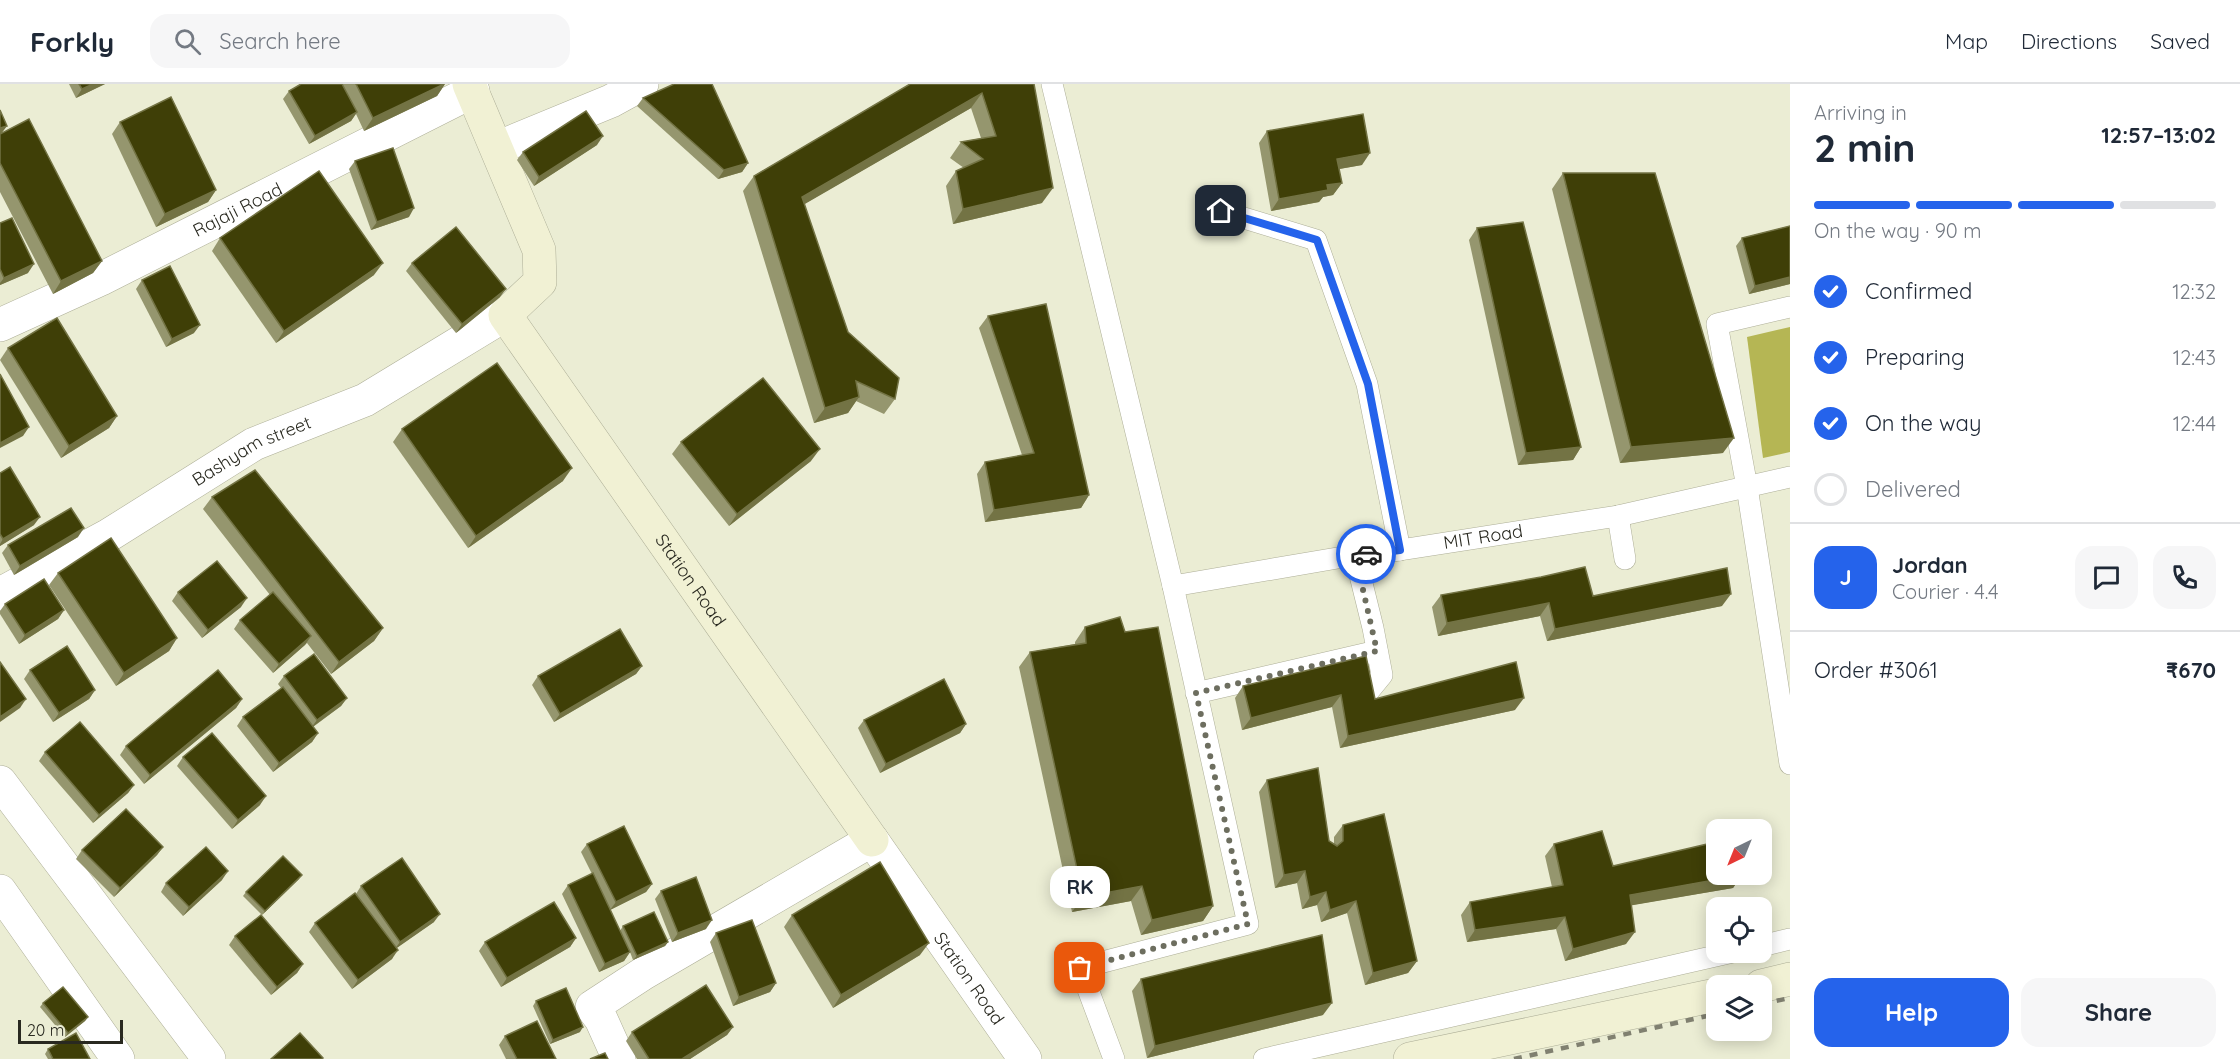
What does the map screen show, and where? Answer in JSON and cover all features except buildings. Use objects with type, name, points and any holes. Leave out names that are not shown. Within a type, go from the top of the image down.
[{"type":"street","points":[[497,148],[611,101],[642,84]]},
{"type":"street","points":[[471,88],[539,250],[540,282],[505,315]]},
{"type":"street","name":"Rajaji Road","points":[[0,325],[100,279],[471,88]]},
{"type":"street","name":"Bashyam street","points":[[0,594],[109,535],[254,444],[364,400],[505,315]]},
{"type":"street","name":"Station Road","points":[[505,315],[1025,1059]]},
{"type":"street","points":[[0,782],[209,1059]]},
{"type":"street","points":[[619,1059],[601,1019],[592,1007],[872,840]]},
{"type":"street","points":[[0,891],[118,1059]]},
{"type":"street","points":[[1772,983],[1790,979]]},
{"type":"street","points":[[1410,1059],[1706,997]]},
{"type":"lane","points":[[1052,84],[1173,586],[1248,924],[1080,968],[1114,1059]]},
{"type":"lane","points":[[1221,211],[1317,240],[1368,384],[1400,550]]},
{"type":"lane","points":[[1790,307],[1717,324],[1747,487],[1790,764]]},
{"type":"lane","name":"MIT Road","points":[[1173,586],[1355,555],[1618,516],[1790,477]]},
{"type":"lane","points":[[1618,516],[1625,559]]},
{"type":"lane","points":[[1355,555],[1382,675],[1364,697]]},
{"type":"lane","points":[[1196,693],[1377,651]]},
{"type":"lane","points":[[1772,943],[1790,939]]},
{"type":"lane","points":[[1264,1059],[1706,958]]},
{"type":"shaded area","points":[[1790,327],[1790,452],[1763,458],[1747,337]]},
{"type":"railway","points":[[1772,1002],[1790,998]]},
{"type":"railway","points":[[1514,1059],[1706,1016]]},
{"type":"way so far","points":[[1080,968],[1248,924],[1196,693],[1377,651],[1355,555],[1366,554]]},
{"type":"place","name":"RK","points":[[1080,968]]},
{"type":"route","points":[[1221,211],[1317,240],[1368,384],[1400,550],[1366,554]]}]
